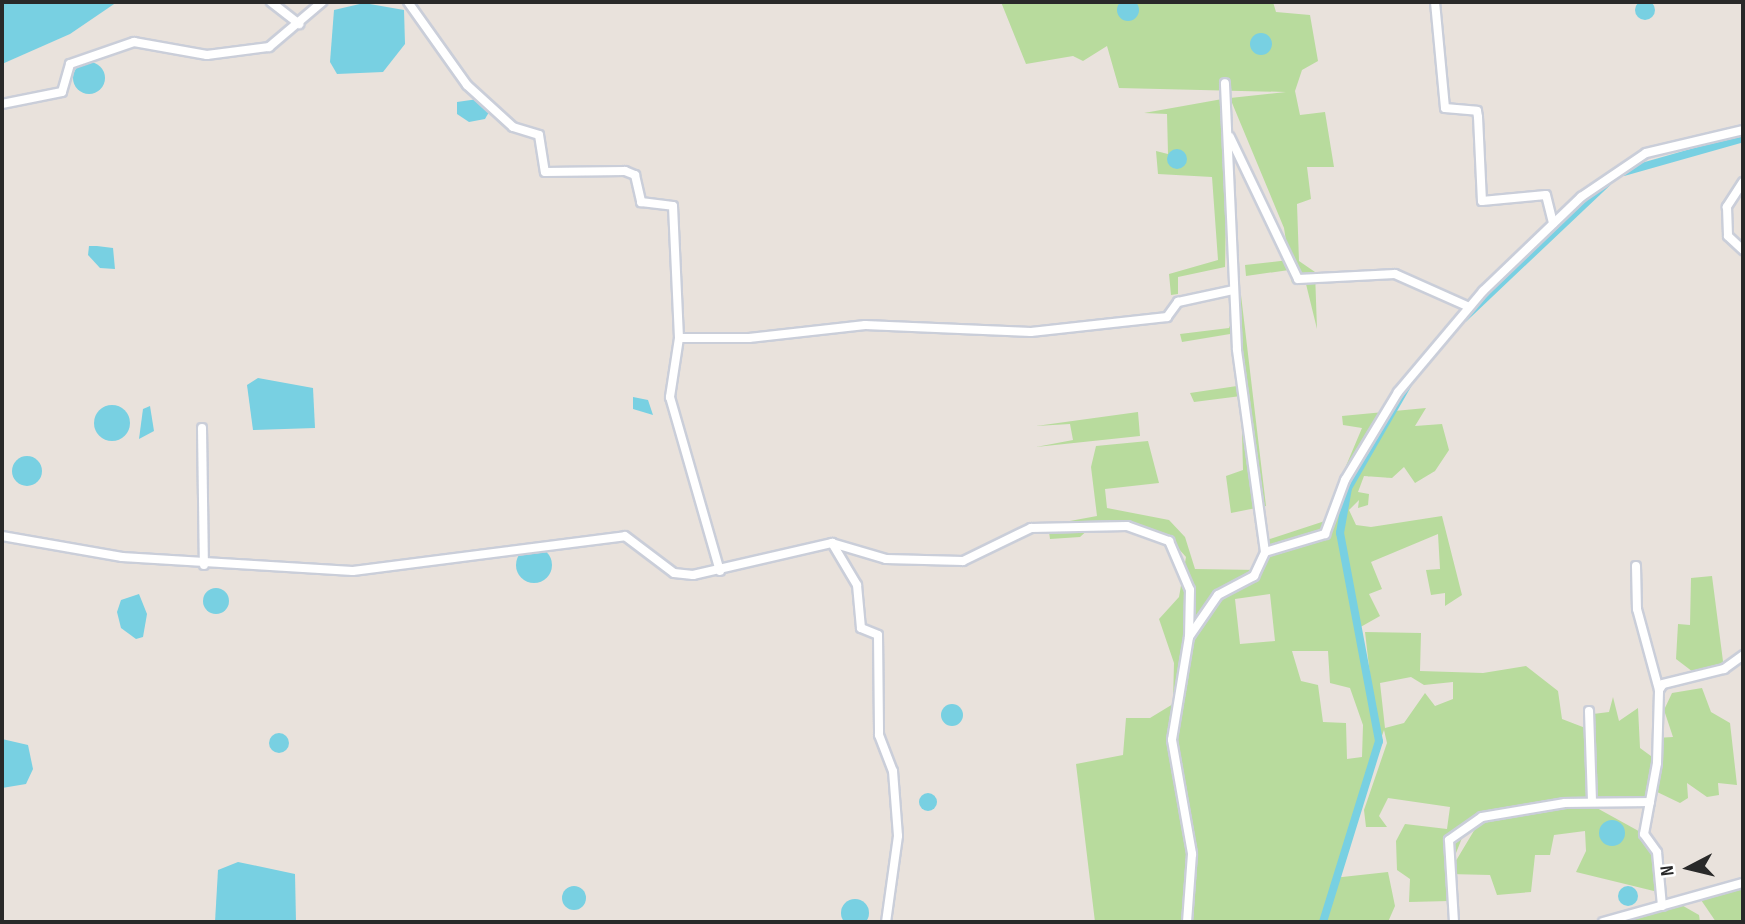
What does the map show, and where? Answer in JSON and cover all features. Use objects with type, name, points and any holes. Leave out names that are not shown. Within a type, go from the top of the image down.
[{"type":"street","points":[[271,2],[299,24]]},
{"type":"street","points":[[2,104],[62,92],[70,64],[134,42],[230,54],[269,47],[322,2]]},
{"type":"street","points":[[408,2],[467,85],[513,127],[538,135],[545,172],[625,171],[635,175],[642,202],[673,206],[679,338],[670,397],[720,571]]},
{"type":"street","points":[[1435,2],[1445,108],[1476,111],[1478,117],[1482,201],[1546,195],[1553,223]]},
{"type":"street","points":[[1189,637],[1218,595],[1254,576],[1265,552],[1233,290],[1225,83]]},
{"type":"street","points":[[1265,552],[1325,534],[1378,419],[1469,307],[1553,223],[1646,153],[1743,130]]},
{"type":"street","points":[[1229,135],[1298,279],[1395,274],[1469,307]]},
{"type":"street","points":[[1743,182],[1727,207],[1728,236],[1743,250]]},
{"type":"street","points":[[679,338],[749,338],[865,326],[1031,332],[1167,317],[1178,302],[1233,290]]},
{"type":"street","points":[[202,428],[204,565]]},
{"type":"street","points":[[2,536],[204,565],[391,571],[471,552],[625,536],[674,573],[720,571],[832,543],[895,560],[963,561],[1031,528],[1127,526],[1169,541],[1190,590],[1189,637],[1172,740],[1192,854],[1187,922]]},
{"type":"street","points":[[832,543],[858,585],[860,627],[878,635],[879,735],[893,771],[898,836],[886,922]]},
{"type":"street","points":[[1636,566],[1637,609],[1659,690],[1650,802],[1644,834],[1657,852],[1662,906]]},
{"type":"street","points":[[1659,690],[1663,684],[1724,669],[1743,655]]},
{"type":"street","points":[[1589,711],[1592,801]]},
{"type":"street","points":[[1454,922],[1449,840],[1500,812],[1592,801],[1650,802]]},
{"type":"street","points":[[1603,922],[1743,883]]},
{"type":"green space","points":[[1001,2],[1273,2],[1276,12],[1310,15],[1318,61],[1302,70],[1295,91],[1300,115],[1325,112],[1334,167],[1307,167],[1311,199],[1297,204],[1299,261],[1315,272],[1317,329],[1306,284],[1292,283],[1289,270],[1246,276],[1245,265],[1289,260],[1284,228],[1230,98],[1286,92],[1119,88],[1107,46],[1083,61],[1073,56],[1026,64]]},
{"type":"green space","points":[[1228,98],[1225,267],[1178,277],[1178,294],[1171,295],[1169,274],[1218,260],[1212,177],[1158,174],[1156,151],[1168,154],[1167,114],[1144,113]]},
{"type":"green space","points":[[1241,295],[1266,506],[1231,513],[1226,476],[1243,470],[1241,396],[1194,402],[1190,393],[1237,386],[1236,333],[1182,342],[1180,334],[1229,328]]},
{"type":"green space","points":[[1426,408],[1415,426],[1442,424],[1449,450],[1435,471],[1415,483],[1404,467],[1392,478],[1364,476],[1358,492],[1369,494],[1368,505],[1358,508],[1359,500],[1349,510],[1356,525],[1371,527],[1442,516],[1462,595],[1445,606],[1445,593],[1431,595],[1426,570],[1440,569],[1438,534],[1371,562],[1382,589],[1369,594],[1380,616],[1357,629],[1376,727],[1365,632],[1421,633],[1420,671],[1483,673],[1526,666],[1558,691],[1562,719],[1588,729],[1593,714],[1609,712],[1613,697],[1619,721],[1638,708],[1640,748],[1655,759],[1656,738],[1673,737],[1664,710],[1672,693],[1702,688],[1711,712],[1730,723],[1737,785],[1718,783],[1719,795],[1707,797],[1687,783],[1688,798],[1680,803],[1653,790],[1650,802],[1586,802],[1644,834],[1657,852],[1658,892],[1576,872],[1586,851],[1585,831],[1554,835],[1550,855],[1535,855],[1531,892],[1497,895],[1490,875],[1449,874],[1449,901],[1409,902],[1410,879],[1397,870],[1396,841],[1405,824],[1447,829],[1450,807],[1388,798],[1379,816],[1387,827],[1366,827],[1364,810],[1387,743],[1384,730],[1333,878],[1388,872],[1395,906],[1388,922],[1187,922],[1192,854],[1172,740],[1174,663],[1159,619],[1179,597],[1186,557],[1169,538],[1136,523],[1117,521],[1105,529],[1091,527],[1080,537],[1050,539],[1048,525],[1097,516],[1091,467],[1096,446],[1148,441],[1159,483],[1105,489],[1107,508],[1169,520],[1185,537],[1195,569],[1259,570],[1274,550],[1267,540],[1334,518],[1332,499],[1362,428],[1343,425],[1342,416]],"holes":[[[1270,594],[1275,641],[1240,644],[1235,599]],[[1292,651],[1328,651],[1330,683],[1350,688],[1363,725],[1362,757],[1347,759],[1346,723],[1323,722],[1318,685],[1301,681]],[[1411,677],[1424,685],[1453,682],[1453,699],[1435,706],[1425,693],[1404,723],[1385,728],[1380,683]],[[1481,819],[1451,869],[1450,868],[1466,828]]]},
{"type":"green space","points":[[1138,412],[1140,436],[1036,447],[1073,440],[1070,424],[1036,426]]},
{"type":"green space","points":[[1712,576],[1724,669],[1697,675],[1676,659],[1678,624],[1690,625],[1691,578]]},
{"type":"green space","points":[[1173,704],[1169,740],[1190,854],[1185,922],[1095,922],[1076,764],[1123,755],[1126,718],[1150,718]]},
{"type":"green space","points":[[1743,887],[1743,922],[1716,922],[1699,897]]},
{"type":"green space","points":[[1678,903],[1699,915],[1700,922],[1615,922]]},
{"type":"water","points":[[1128,-1],[1136,2],[1139,10],[1136,18],[1128,21],[1120,18],[1117,10],[1120,2]]},
{"type":"water","points":[[1645,0],[1652,3],[1655,10],[1652,17],[1645,20],[1638,17],[1635,10],[1638,3]]},
{"type":"water","points":[[2,2],[117,2],[70,34],[2,64]]},
{"type":"water","points":[[364,3],[404,10],[405,44],[383,72],[337,74],[330,62],[334,10]]},
{"type":"water","points":[[1261,33],[1269,36],[1272,44],[1269,52],[1261,55],[1253,52],[1250,44],[1253,36]]},
{"type":"water","points":[[89,62],[100,67],[105,78],[100,89],[89,94],[78,89],[73,78],[78,67]]},
{"type":"water","points":[[478,99],[489,112],[485,119],[469,122],[457,114],[457,102]]},
{"type":"water","points":[[1177,149],[1184,152],[1187,159],[1184,166],[1177,169],[1170,166],[1167,159],[1170,152]]},
{"type":"water","points":[[89,246],[113,248],[115,269],[100,268],[88,255]]},
{"type":"water","points":[[258,378],[313,388],[315,428],[253,430],[247,385]]},
{"type":"water","points":[[633,397],[648,400],[653,415],[633,409]]},
{"type":"water","points":[[112,405],[125,410],[130,423],[125,436],[112,441],[99,436],[94,423],[99,410]]},
{"type":"water","points":[[150,406],[154,431],[139,439],[143,409]]},
{"type":"water","points":[[27,456],[38,460],[42,471],[38,482],[27,486],[16,482],[12,471],[16,460]]},
{"type":"water","points":[[534,547],[546,553],[552,565],[546,577],[534,583],[522,577],[516,565],[522,553]]},
{"type":"water","points":[[216,588],[225,592],[229,601],[225,610],[216,614],[207,610],[203,601],[207,592]]},
{"type":"water","points":[[139,594],[147,614],[143,637],[136,639],[121,628],[117,612],[121,600]]},
{"type":"water","points":[[952,704],[960,707],[963,715],[960,723],[952,726],[944,723],[941,715],[944,707]]},
{"type":"water","points":[[279,733],[286,736],[289,743],[286,750],[279,753],[272,750],[269,743],[272,736]]},
{"type":"water","points":[[2,739],[28,745],[33,769],[26,784],[2,788]]},
{"type":"water","points":[[924,793],[932,793],[937,802],[935,809],[924,811],[919,806],[919,798]]},
{"type":"water","points":[[1612,820],[1621,824],[1625,833],[1621,842],[1612,846],[1603,842],[1599,833],[1603,824]]},
{"type":"water","points":[[238,862],[295,874],[296,922],[215,922],[218,870]]},
{"type":"water","points":[[574,886],[583,889],[586,898],[583,907],[574,910],[565,907],[562,898],[565,889]]},
{"type":"water","points":[[1624,886],[1632,886],[1638,896],[1632,906],[1624,906],[1618,900],[1618,892]]},
{"type":"water","points":[[855,899],[865,903],[869,913],[865,923],[855,927],[845,923],[841,913],[845,903]]},
{"type":"waterway","points":[[1624,172],[1743,138]]},
{"type":"waterway","points":[[1464,318],[1607,183]]},
{"type":"waterway","points":[[1323,922],[1379,741],[1340,533],[1348,488],[1408,384]]}]
